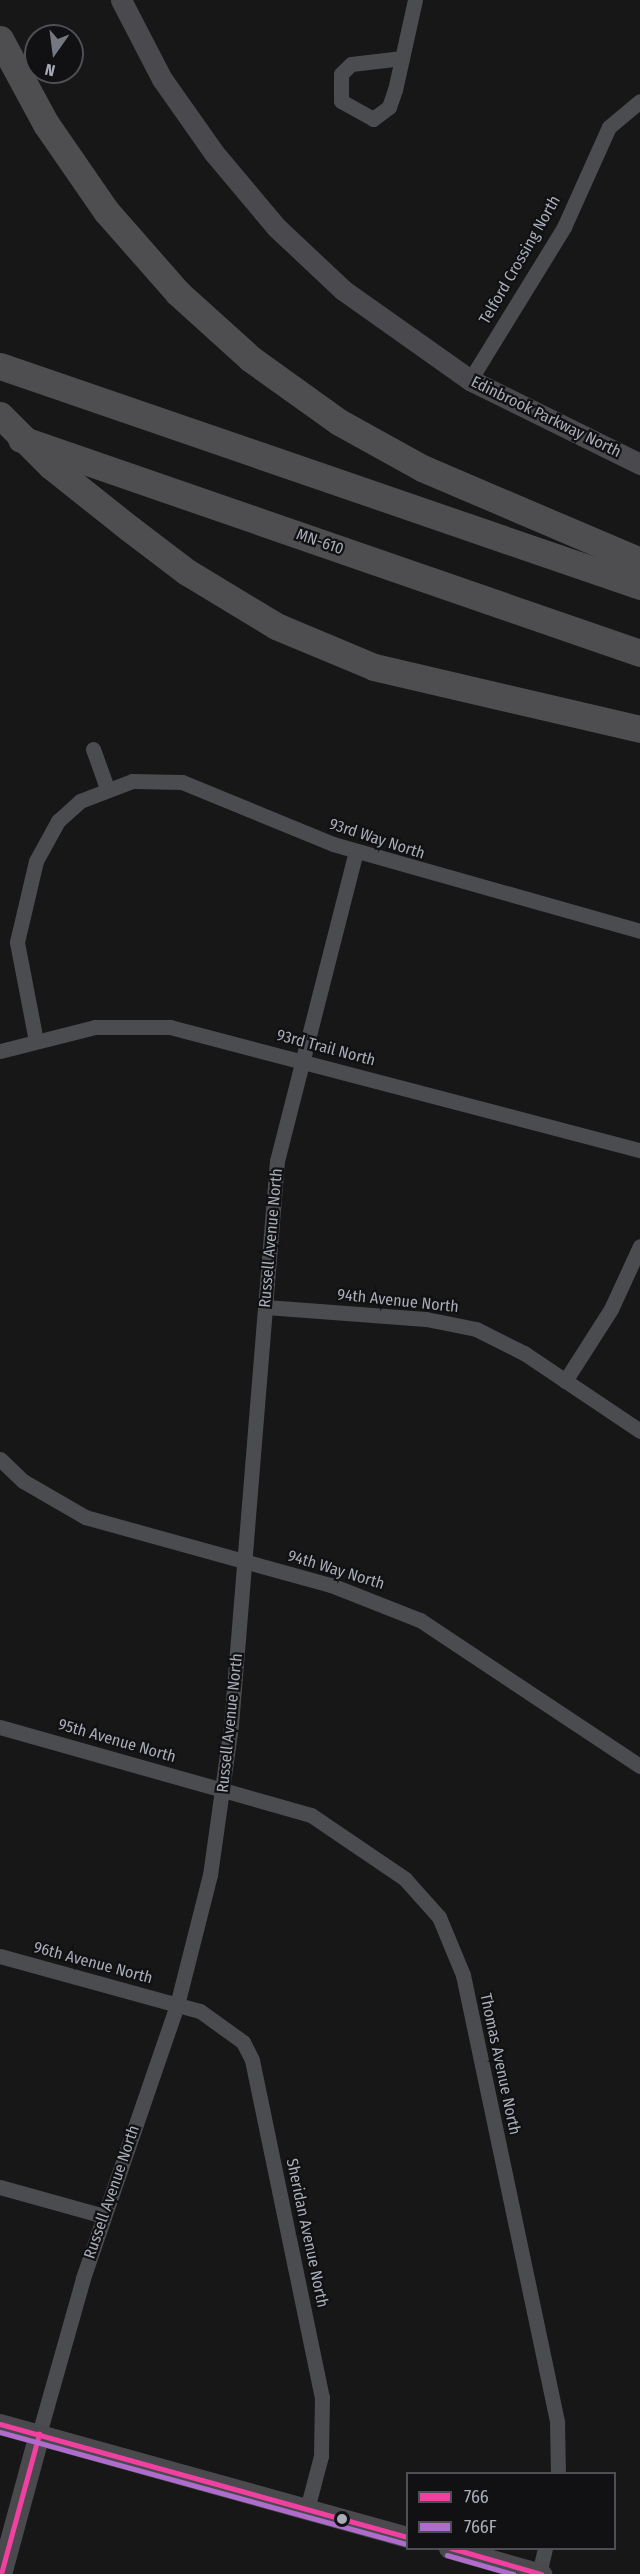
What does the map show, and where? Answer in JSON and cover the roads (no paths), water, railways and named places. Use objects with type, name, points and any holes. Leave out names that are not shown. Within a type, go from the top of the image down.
[{"type":"highway","points":[[0,39],[46,124],[106,211],[178,293],[251,359],[339,422],[412,463],[640,561]]},
{"type":"highway","points":[[0,366],[640,586]]},
{"type":"highway","points":[[0,415],[51,466],[129,528],[188,572],[276,626],[374,667],[640,729]]},
{"type":"highway","name":"MN-610","points":[[0,431],[640,653]]},
{"type":"street","name":"Edinbrook Parkway North","points":[[121,0],[187,117],[276,227],[379,319],[470,380],[640,464]]},
{"type":"street","points":[[402,58],[351,64],[341,74],[341,101],[361,117],[382,115],[402,58],[415,0]]},
{"type":"street","name":"Telford Crossing North","points":[[470,380],[564,227],[609,127],[640,101]]},
{"type":"street","points":[[93,749],[107,788]]},
{"type":"street","name":"93rd Way North","points":[[36,1041],[17,942],[36,861],[58,821],[80,801],[107,788],[154,779],[182,782],[356,851],[640,931]]},
{"type":"street","name":"Russell Avenue North","points":[[1,2574],[39,2434],[104,2216],[177,2005],[210,1875],[224,1790],[278,1161],[299,1060],[356,851]]},
{"type":"street","name":"93rd Trail North","points":[[0,1051],[95,1026],[151,1026],[299,1060],[640,1150]]},
{"type":"street","points":[[565,1381],[611,1309],[640,1246]]},
{"type":"street","name":"94th Avenue North","points":[[266,1307],[454,1323],[502,1340],[640,1431]]},
{"type":"street","name":"94th Way North","points":[[0,1459],[23,1481],[85,1517],[331,1585],[420,1620],[640,1766]]},
{"type":"street","name":"95th Avenue North","points":[[0,1727],[224,1790]]},
{"type":"street","name":"Thomas Avenue North","points":[[224,1790],[311,1815],[338,1830],[422,1894],[454,1946],[557,2422],[558,2472]]},
{"type":"street","name":"96th Avenue North","points":[[0,1956],[177,2005]]},
{"type":"street","name":"Sheridan Avenue North","points":[[177,2005],[229,2028],[252,2060],[322,2397],[321,2457],[307,2509]]},
{"type":"street","points":[[0,2187],[104,2216]]},
{"type":"street","points":[[0,2424],[406,2536]]},
{"type":"street","points":[[456,2550],[540,2574],[545,2550]]}]
